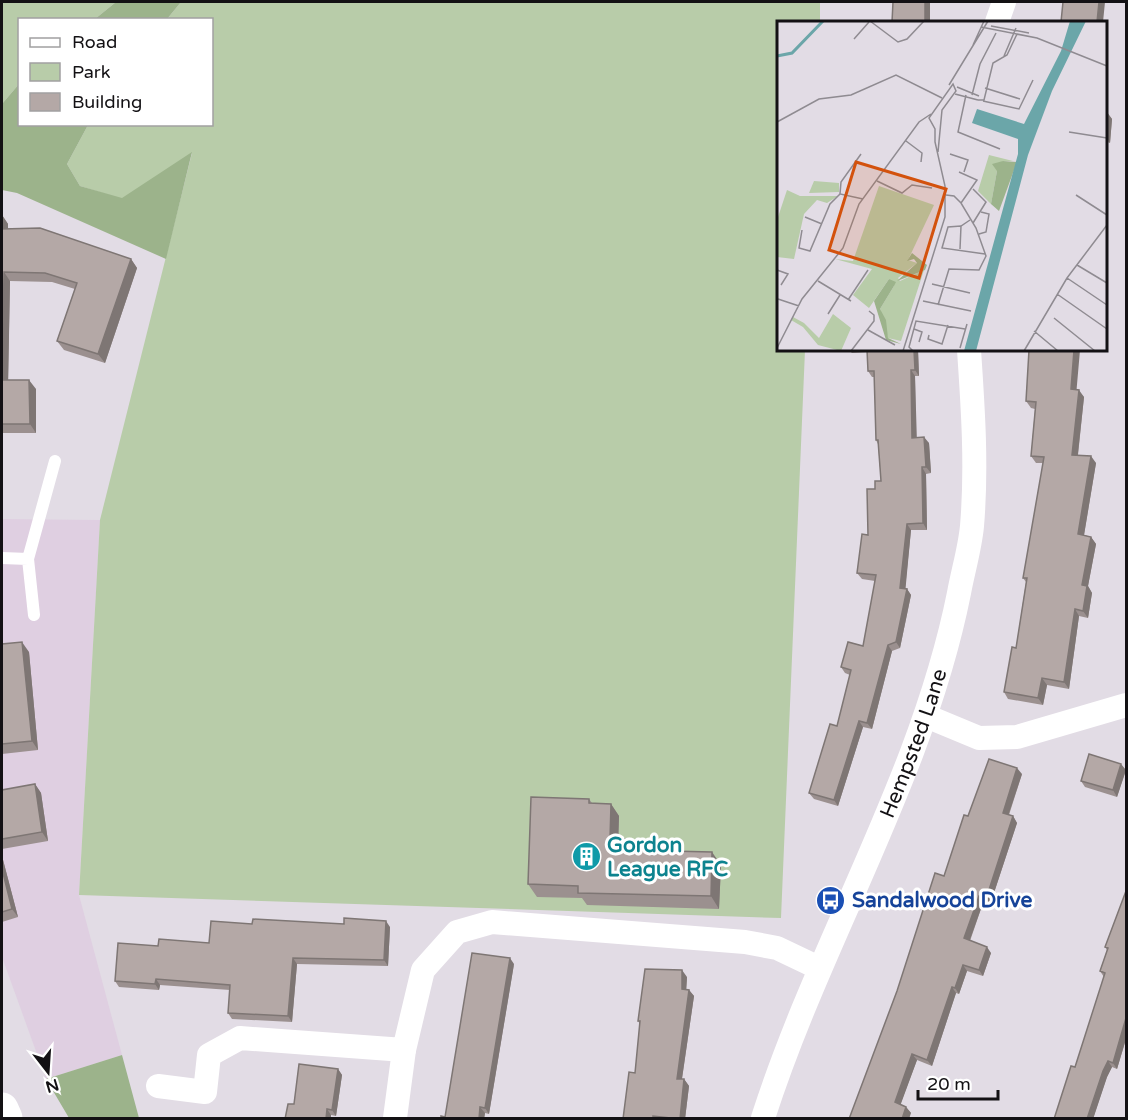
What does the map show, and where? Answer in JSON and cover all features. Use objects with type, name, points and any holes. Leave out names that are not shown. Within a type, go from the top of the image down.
[{"type":"main road","points":[[2,1109],[6,1119]]},
{"type":"street","points":[[997,21],[1004,2]]},
{"type":"street","name":"Hempsted Lane","points":[[763,1119],[819,968],[894,801],[926,716],[949,641],[972,528],[975,432],[969,351]]},
{"type":"street","points":[[926,716],[979,738],[1017,737],[1126,705]]},
{"type":"street","points":[[394,1119],[404,1050],[423,970],[457,932],[492,922],[745,942],[777,948],[819,968]]},
{"type":"street","points":[[158,1086],[205,1092],[209,1055],[240,1038],[404,1050]]},
{"type":"lane","points":[[34,615],[28,559],[55,461]]},
{"type":"lane","points":[[2,558],[28,559]]},
{"type":"shaded area","points":[[2,519],[100,520],[79,895],[122,1055],[46,1079],[2,957]]},
{"type":"green space","points":[[2,2],[116,2],[96,18],[18,18],[18,85],[2,104]]},
{"type":"green space","points":[[116,2],[181,2],[168,18],[96,18]]},
{"type":"green space","points":[[181,2],[820,2],[820,21],[777,21],[777,351],[805,351],[781,918],[79,895],[100,520],[192,153],[122,199],[80,186],[67,164],[87,126],[213,126],[213,18],[168,18]]},
{"type":"green space","points":[[18,85],[18,126],[87,126],[67,164],[80,186],[122,198],[192,152],[166,259],[17,193],[2,190],[2,104]]},
{"type":"green space","points":[[122,1055],[139,1118],[69,1118],[46,1079]]},
{"type":"building","points":[[893,2],[925,2],[925,21],[892,21]]},
{"type":"building","points":[[1063,2],[1099,2],[1097,21],[1061,21]]},
{"type":"building","points":[[40,228],[131,259],[98,354],[57,341],[77,283],[45,273],[4,272],[2,380],[2,229]]},
{"type":"building","points":[[867,351],[914,351],[915,370],[911,370],[912,438],[924,437],[926,467],[922,467],[923,523],[907,524],[900,588],[907,589],[896,642],[888,645],[867,723],[859,721],[834,800],[809,793],[830,724],[837,726],[851,670],[841,667],[848,642],[863,646],[876,575],[857,573],[862,534],[868,535],[867,489],[875,489],[875,481],[881,481],[878,440],[876,440],[874,371],[868,371]]},
{"type":"building","points":[[1029,351],[1074,351],[1071,389],[1079,390],[1072,455],[1091,456],[1078,534],[1091,537],[1082,585],[1087,586],[1083,611],[1075,609],[1064,682],[1042,678],[1038,698],[1004,692],[1012,647],[1016,648],[1027,578],[1023,578],[1044,457],[1031,456],[1036,402],[1026,401]]},
{"type":"building","points":[[2,380],[29,380],[30,424],[2,424]]},
{"type":"building","points":[[22,642],[32,741],[2,744],[2,644]]},
{"type":"building","points":[[1089,754],[1121,764],[1113,790],[1081,781]]},
{"type":"building","points":[[989,759],[1017,768],[1003,813],[1013,816],[986,899],[979,896],[964,938],[987,947],[979,970],[963,965],[955,988],[952,987],[927,1060],[912,1054],[895,1102],[906,1107],[902,1119],[849,1119],[897,991],[935,873],[944,876],[964,815],[968,816]]},
{"type":"building","points":[[35,784],[42,832],[2,839],[2,790]]},
{"type":"building","name":"Gordon League RFC","points":[[531,797],[589,799],[589,803],[611,804],[610,839],[626,839],[625,850],[712,852],[711,896],[578,893],[578,886],[528,884]]},
{"type":"building","points":[[2,869],[12,909],[2,912]]},
{"type":"building","points":[[1126,891],[1126,1018],[1113,1063],[1108,1061],[1103,1071],[1087,1119],[1054,1119],[1071,1066],[1075,1067],[1105,973],[1100,971],[1108,948],[1105,947]]},
{"type":"building","points":[[344,918],[386,921],[384,960],[293,958],[288,1016],[228,1013],[230,985],[156,979],[155,984],[115,981],[118,943],[158,946],[159,939],[209,943],[211,921],[252,924],[253,919],[344,924]]},
{"type":"building","points":[[472,953],[510,958],[485,1108],[480,1107],[479,1119],[441,1119],[441,1116],[445,1117]]},
{"type":"building","points":[[645,969],[682,970],[682,989],[689,990],[677,1079],[684,1079],[680,1119],[653,1116],[653,1119],[623,1119],[629,1072],[635,1073],[640,1021],[638,1021]]},
{"type":"building","points":[[299,1064],[338,1069],[332,1110],[327,1109],[326,1119],[285,1119],[288,1104],[294,1104]]},
{"type":"place","name":"Gordon League RFC","points":[[586,857]]},
{"type":"place","name":"Sandalwood Drive","points":[[831,900]]}]
